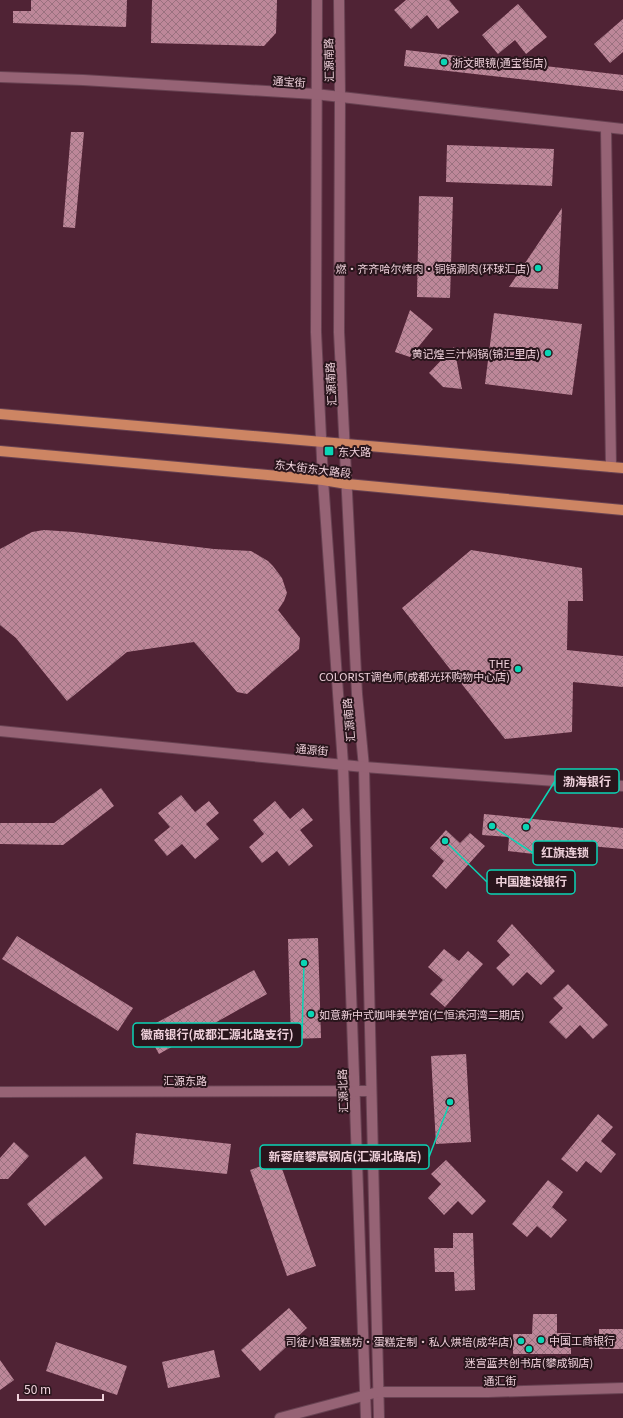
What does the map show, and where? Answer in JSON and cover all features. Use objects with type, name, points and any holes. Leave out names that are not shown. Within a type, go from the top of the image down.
[{"type":"main road","points":[[0,414],[623,468]]},
{"type":"main road","name":"东大街东大路段","points":[[0,451],[323,480],[347,484],[623,510]]},
{"type":"street","name":"汇源南路","points":[[317,0],[316,332],[323,480],[343,764]]},
{"type":"street","name":"汇源南路","points":[[339,0],[339,332],[358,694],[364,767]]},
{"type":"street","name":"通宝街","points":[[0,77],[83,80],[317,94],[623,129]]},
{"type":"street","points":[[606,128],[611,467]]},
{"type":"street","name":"通源街","points":[[0,731],[364,767],[623,786]]},
{"type":"street","name":"汇源北路","points":[[343,764],[366,1418]]},
{"type":"street","points":[[364,767],[379,1418]]},
{"type":"street","name":"汇源东路","points":[[0,1092],[371,1091]]},
{"type":"street","name":"通汇街","points":[[280,1418],[378,1392],[488,1392],[623,1388]]},
{"type":"building","points":[[31,0],[127,0],[126,27],[13,23],[13,11],[31,11]]},
{"type":"building","points":[[152,0],[277,0],[276,33],[264,46],[151,43]]},
{"type":"building","points":[[406,0],[449,0],[459,12],[438,29],[427,15],[411,29],[394,10]]},
{"type":"building","points":[[518,4],[547,37],[526,54],[515,40],[498,54],[482,35]]},
{"type":"building","points":[[623,19],[623,52],[610,63],[594,44]]},
{"type":"building","points":[[406,50],[623,75],[623,91],[404,66]]},
{"type":"building","points":[[71,132],[84,132],[75,228],[63,227]]},
{"type":"building","points":[[447,145],[554,149],[552,186],[446,182]]},
{"type":"building","points":[[419,196],[453,197],[450,298],[417,297]]},
{"type":"building","points":[[562,208],[558,289],[509,287]]},
{"type":"building","points":[[410,310],[433,329],[410,357],[395,352]]},
{"type":"building","points":[[494,313],[582,324],[572,395],[485,384]]},
{"type":"building","points":[[454,347],[462,389],[443,387],[429,373]]},
{"type":"building","points":[[44,530],[74,532],[214,549],[251,551],[268,561],[282,578],[287,593],[278,610],[300,638],[299,649],[247,694],[237,692],[194,642],[127,652],[67,701],[16,638],[0,625],[0,549],[32,532]]},
{"type":"building","points":[[471,550],[582,568],[583,601],[568,601],[567,650],[623,656],[623,687],[573,682],[572,732],[505,739],[402,608]]},
{"type":"building","points":[[101,788],[114,806],[63,845],[0,844],[0,823],[54,823]]},
{"type":"building","points":[[181,795],[195,812],[209,801],[219,813],[206,824],[219,839],[195,859],[182,844],[167,856],[154,840],[170,827],[158,813]]},
{"type":"building","points":[[275,801],[290,819],[303,808],[313,820],[300,830],[313,846],[289,866],[277,851],[262,863],[249,847],[264,834],[253,820]]},
{"type":"building","points":[[484,814],[623,828],[623,849],[579,845],[577,859],[508,851],[509,837],[482,835]]},
{"type":"building","points":[[446,830],[460,843],[470,833],[485,846],[446,889],[432,876],[444,861],[430,848]]},
{"type":"building","points":[[512,924],[555,971],[541,985],[527,972],[513,986],[496,968],[510,955],[497,941]]},
{"type":"building","points":[[17,936],[133,1008],[118,1031],[2,959]]},
{"type":"building","points":[[318,938],[321,1038],[291,1039],[288,939]]},
{"type":"building","points":[[444,949],[459,961],[468,951],[483,964],[445,1007],[430,994],[443,980],[428,967]]},
{"type":"building","points":[[254,970],[267,994],[159,1054],[145,1029]]},
{"type":"building","points":[[568,984],[608,1025],[593,1039],[580,1025],[566,1039],[549,1022],[563,1008],[553,998]]},
{"type":"building","points":[[466,1054],[471,1142],[436,1144],[431,1056]]},
{"type":"building","points":[[598,1114],[613,1127],[601,1141],[616,1154],[601,1173],[586,1161],[577,1172],[561,1159]]},
{"type":"building","points":[[136,1133],[231,1144],[227,1174],[133,1164]]},
{"type":"building","points":[[14,1142],[29,1156],[8,1179],[0,1179],[0,1158]]},
{"type":"building","points":[[85,1156],[103,1178],[45,1226],[27,1204]]},
{"type":"building","points":[[279,1160],[316,1266],[287,1276],[250,1170]]},
{"type":"building","points":[[446,1160],[486,1201],[472,1215],[458,1201],[444,1215],[428,1198],[441,1184],[431,1174]]},
{"type":"building","points":[[548,1180],[563,1192],[552,1207],[567,1220],[551,1238],[537,1226],[527,1237],[512,1224]]},
{"type":"building","points":[[453,1233],[473,1233],[475,1290],[455,1291],[454,1272],[435,1272],[434,1248],[453,1248]]},
{"type":"building","points":[[289,1308],[307,1328],[260,1371],[241,1350]]},
{"type":"building","points":[[533,1314],[557,1314],[557,1333],[571,1333],[571,1354],[513,1354],[513,1334],[532,1334]]},
{"type":"building","points":[[599,1329],[623,1329],[623,1349],[599,1349]]},
{"type":"building","points":[[56,1342],[127,1366],[117,1395],[46,1371]]},
{"type":"building","points":[[214,1350],[220,1377],[168,1388],[162,1362]]},
{"type":"building","points":[[0,1360],[14,1380],[0,1390]]},
{"type":"place","name":"浙文眼镜(通宝街店)","points":[[444,62]]},
{"type":"place","name":"燃·齐齐哈尔烤肉·铜锅涮肉(环球汇店)","points":[[538,268]]},
{"type":"place","name":"黄记煌三汁焖锅(锦汇里店)","points":[[548,353]]},
{"type":"place","name":"东大路","points":[[329,451]]},
{"type":"place","name":"THE COLORIST调色师(成都光环购物中心店)","points":[[518,669]]},
{"type":"place","name":"红旗连锁","points":[[492,826]]},
{"type":"place","name":"渤海银行","points":[[526,827]]},
{"type":"place","name":"中国建设银行","points":[[445,841]]},
{"type":"place","name":"徽商银行(成都汇源北路支行)","points":[[304,963]]},
{"type":"place","name":"如意新中式咖啡美学馆(仁恒滨河湾二期店)","points":[[311,1014]]},
{"type":"place","name":"新蓉庭攀宸钢店(汇源北路店)","points":[[450,1102]]},
{"type":"place","name":"中国工商银行","points":[[541,1340]]},
{"type":"place","name":"司徒小姐蛋糕坊·蛋糕定制·私人烘培(成华店)","points":[[521,1341]]},
{"type":"place","name":"迷宫蓝共创书店(攀成钢店)","points":[[529,1349]]}]
